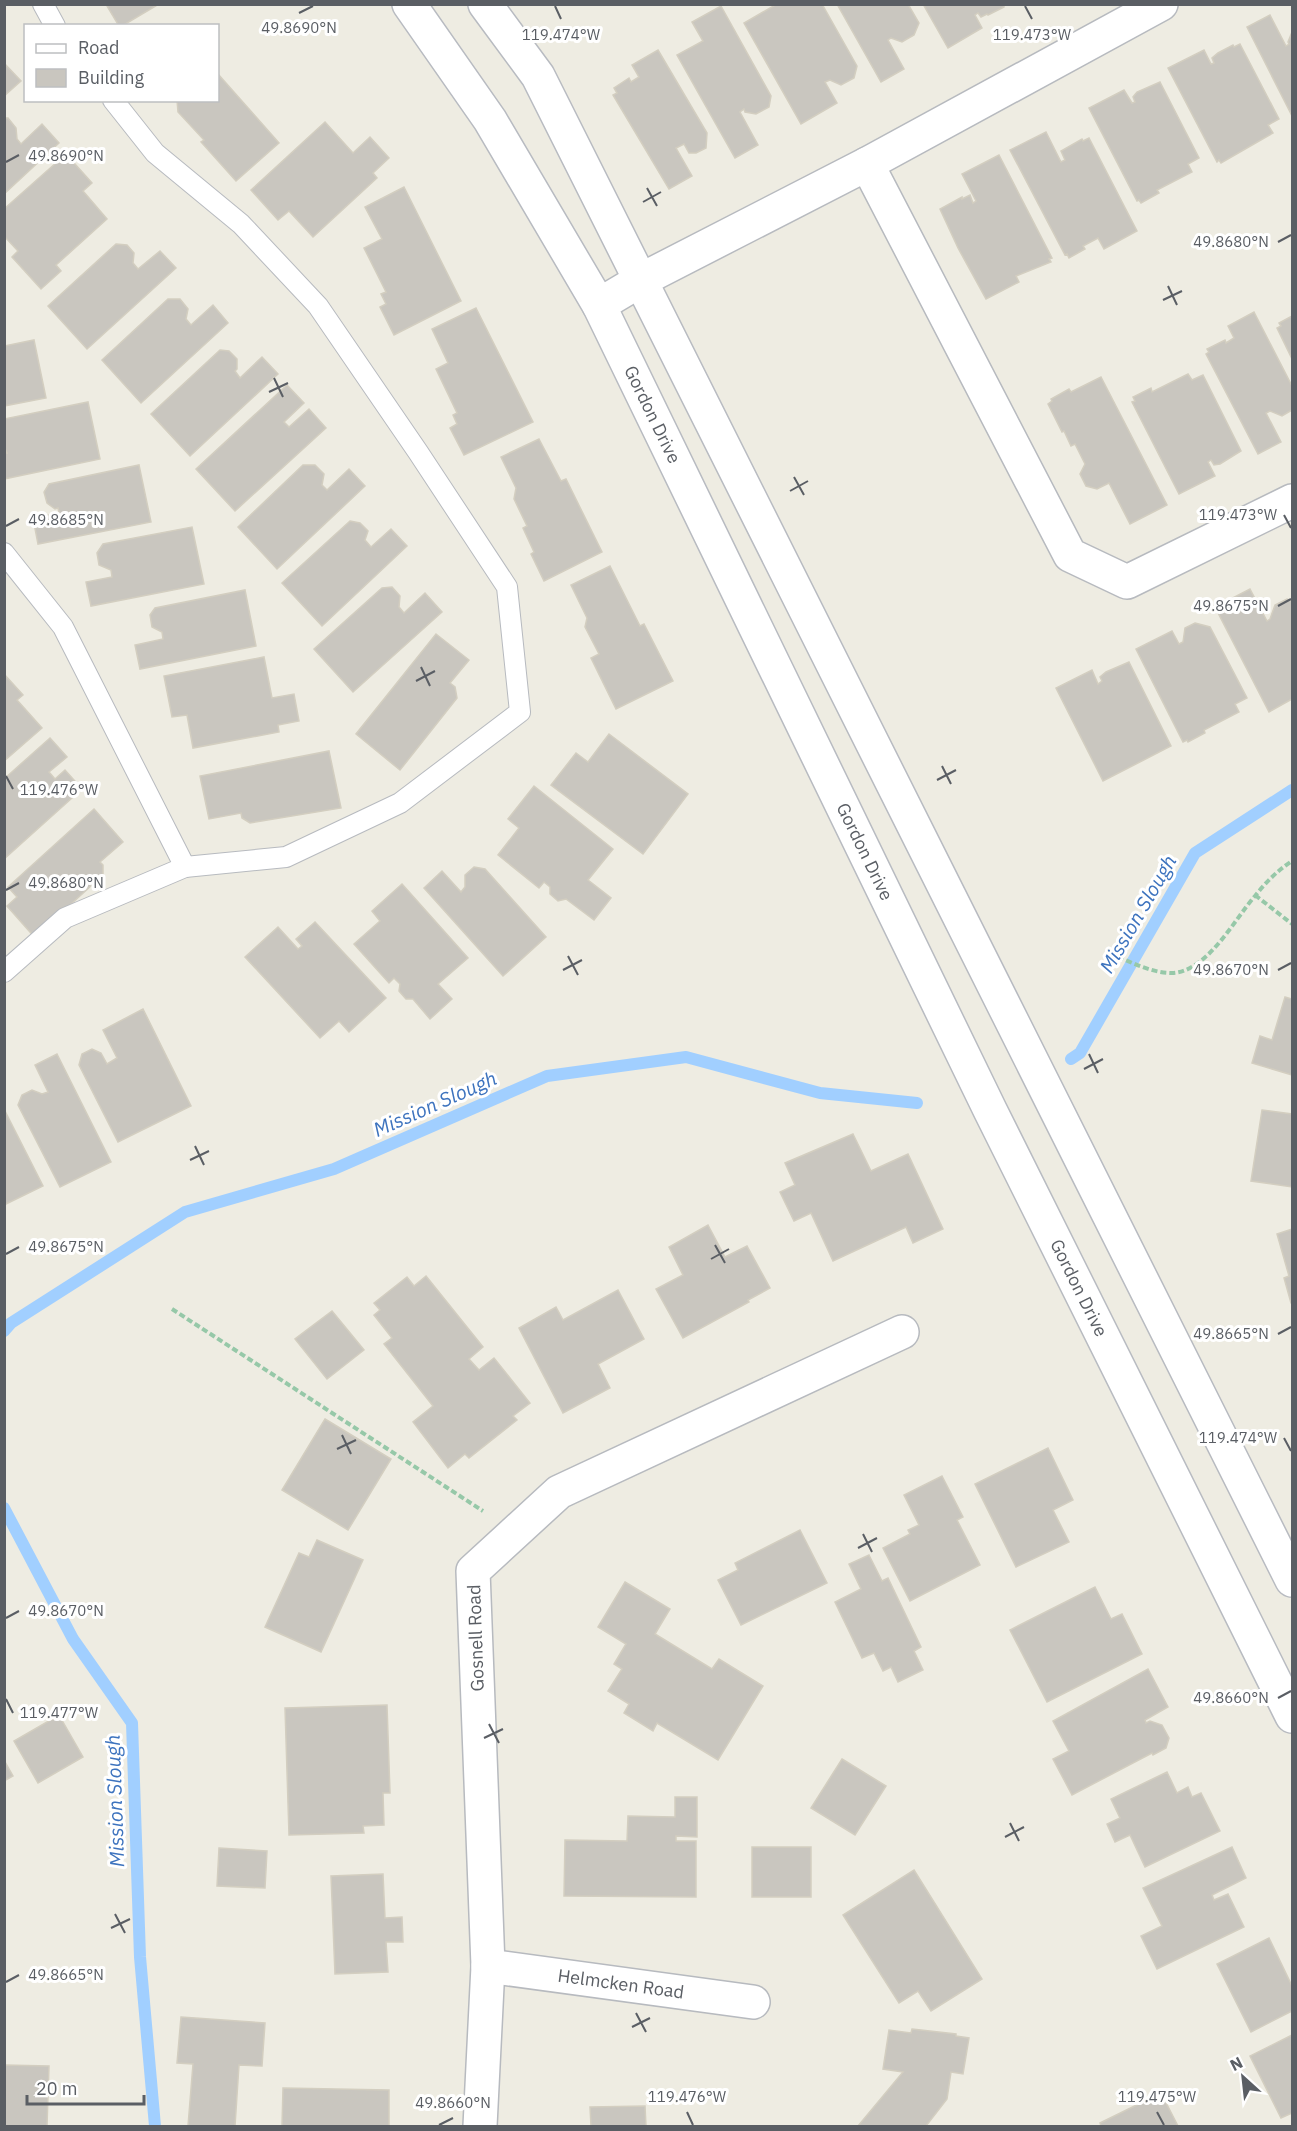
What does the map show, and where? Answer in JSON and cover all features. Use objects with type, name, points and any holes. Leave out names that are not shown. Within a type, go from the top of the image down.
[{"type":"main road","name":"Gordon Drive","points":[[409,4],[490,120],[599,305],[990,1110],[1293,1716]]},
{"type":"main road","points":[[485,4],[538,76],[1293,1580]]},
{"type":"main road","points":[[599,305],[641,280],[867,164],[1161,4]]},
{"type":"main road","points":[[867,164],[1070,555],[1126,582],[1293,501]]},
{"type":"main road","name":"Gosnell Road","points":[[480,2127],[488,1966],[473,1571],[559,1492],[902,1332]]},
{"type":"main road","name":"Helmcken Road","points":[[488,1966],[753,2002]]},
{"type":"lane","points":[[43,4],[54,24]]},
{"type":"lane","points":[[4,972],[65,918],[185,867],[286,856],[400,803],[520,712],[507,588],[418,452],[318,306],[241,224],[154,153],[115,102]]},
{"type":"lane","points":[[4,553],[63,627],[185,867]]},
{"type":"path","points":[[1118,957],[1150,970],[1172,973],[1199,963],[1215,948],[1255,895],[1280,869],[1293,861]]},
{"type":"path","points":[[1255,895],[1293,924]]},
{"type":"path","points":[[172,1309],[516,1532]]},
{"type":"building","points":[[110,4],[159,4],[125,24],[118,24],[107,6]]},
{"type":"building","points":[[777,4],[822,4],[857,66],[854,78],[841,85],[830,80],[825,82],[837,103],[801,124],[744,23]]},
{"type":"building","points":[[837,4],[908,4],[919,23],[914,35],[902,42],[891,38],[888,40],[904,69],[881,82]]},
{"type":"building","points":[[923,4],[1004,4],[1004,7],[981,17],[978,13],[975,15],[982,28],[948,48]]},
{"type":"building","points":[[721,6],[771,96],[769,107],[756,114],[745,112],[744,109],[740,112],[758,145],[735,158],[677,55],[703,41],[692,22]]},
{"type":"building","points":[[1270,15],[1286,46],[1289,44],[1292,32],[1292,116],[1247,27]]},
{"type":"building","points":[[1240,44],[1279,119],[1268,125],[1273,133],[1221,163],[1219,160],[1217,162],[1168,68],[1204,50],[1211,64],[1214,63],[1212,58],[1218,53]]},
{"type":"building","points":[[658,50],[707,133],[706,148],[696,153],[689,153],[684,144],[676,148],[692,176],[669,189],[613,95],[617,93],[614,88],[629,78],[631,82],[639,77],[632,65]]},
{"type":"building","points":[[4,63],[21,81],[4,96]]},
{"type":"building","points":[[219,75],[279,143],[236,181],[201,142],[204,140],[178,112],[177,102],[219,102]]},
{"type":"building","points":[[1160,82],[1199,158],[1188,164],[1192,172],[1157,190],[1159,193],[1141,203],[1137,201],[1089,108],[1124,90],[1132,103],[1135,102],[1133,97],[1137,92]]},
{"type":"building","points":[[4,118],[8,118],[16,128],[17,139],[21,144],[42,124],[59,143],[4,194]]},
{"type":"building","points":[[325,122],[353,153],[370,137],[389,158],[373,173],[377,178],[313,237],[289,211],[278,220],[251,190]]},
{"type":"building","points":[[1046,132],[1061,162],[1065,160],[1061,151],[1082,139],[1083,141],[1089,138],[1137,231],[1104,249],[1098,238],[1083,246],[1085,249],[1069,258],[1067,254],[1065,255],[1010,150]]},
{"type":"building","points":[[66,154],[92,183],[83,191],[107,219],[56,265],[61,271],[41,289],[12,257],[18,251],[4,236],[4,209]]},
{"type":"building","points":[[999,155],[1052,258],[1049,259],[1051,262],[1016,276],[1019,282],[986,299],[940,209],[970,195],[973,203],[976,201],[962,174]]},
{"type":"building","points":[[404,187],[461,301],[394,335],[380,307],[386,304],[381,294],[386,292],[364,248],[382,239],[365,207]]},
{"type":"building","points":[[116,244],[127,245],[134,253],[133,263],[138,269],[160,251],[176,268],[87,349],[48,306]]},
{"type":"building","points":[[168,299],[180,299],[188,309],[186,319],[191,325],[213,305],[228,323],[141,403],[102,360]]},
{"type":"building","points":[[476,308],[533,422],[464,455],[450,428],[457,424],[453,415],[457,413],[436,369],[448,363],[432,329]]},
{"type":"building","points":[[1254,312],[1292,386],[1292,410],[1282,416],[1270,411],[1266,413],[1281,442],[1258,454],[1206,354],[1209,352],[1207,349],[1234,338],[1228,326]]},
{"type":"building","points":[[1292,316],[1292,359],[1277,328],[1281,326],[1279,323]]},
{"type":"building","points":[[34,340],[46,398],[4,406],[4,346]]},
{"type":"building","points":[[220,350],[229,351],[237,359],[235,371],[240,378],[262,357],[278,374],[190,456],[151,414]]},
{"type":"building","points":[[1188,374],[1192,380],[1203,375],[1241,451],[1220,464],[1214,465],[1211,460],[1208,462],[1215,476],[1179,494],[1132,402],[1135,401],[1133,397],[1151,388],[1152,392]]},
{"type":"building","points":[[1101,377],[1167,505],[1130,524],[1109,483],[1097,489],[1086,486],[1080,474],[1085,464],[1075,444],[1071,446],[1064,431],[1062,432],[1048,404],[1052,401],[1051,399],[1069,389],[1071,392]]},
{"type":"building","points":[[287,385],[304,403],[284,422],[289,427],[309,409],[326,428],[235,511],[196,469]]},
{"type":"building","points":[[88,402],[100,459],[4,479],[4,453],[7,453],[4,446],[4,419]]},
{"type":"building","points":[[539,439],[561,481],[566,479],[602,552],[544,581],[531,554],[534,552],[523,528],[527,526],[514,499],[516,488],[501,457]]},
{"type":"building","points":[[139,465],[151,522],[38,544],[33,518],[59,513],[58,508],[55,509],[47,503],[44,492],[49,484]]},
{"type":"building","points":[[303,465],[315,465],[324,474],[322,485],[327,490],[349,469],[365,486],[277,569],[238,527]]},
{"type":"building","points":[[350,521],[360,523],[368,531],[365,540],[371,547],[391,529],[407,546],[322,626],[282,583]]},
{"type":"building","points":[[192,527],[204,584],[91,606],[86,582],[112,577],[111,570],[99,565],[97,553],[103,544]]},
{"type":"building","points":[[610,566],[640,626],[644,624],[673,681],[616,709],[591,658],[599,654],[585,627],[587,618],[571,585]]},
{"type":"building","points":[[392,587],[400,596],[399,607],[404,613],[425,593],[442,612],[353,692],[314,649],[382,588]]},
{"type":"building","points":[[1250,589],[1267,621],[1275,605],[1287,599],[1292,601],[1292,699],[1269,712],[1215,607]]},
{"type":"building","points":[[245,590],[256,646],[140,669],[135,645],[163,639],[162,632],[152,627],[150,615],[155,608]]},
{"type":"building","points":[[1195,623],[1210,627],[1247,698],[1235,704],[1239,712],[1204,730],[1205,733],[1188,742],[1187,740],[1183,742],[1136,649],[1172,631],[1179,644],[1183,642],[1185,628]]},
{"type":"building","points":[[436,634],[469,660],[450,683],[455,687],[457,698],[400,770],[356,734]]},
{"type":"building","points":[[264,657],[272,698],[294,694],[299,721],[278,725],[279,732],[193,748],[187,715],[172,717],[164,676]]},
{"type":"building","points":[[1129,662],[1171,746],[1103,781],[1056,688],[1092,670],[1098,684],[1102,681],[1100,677],[1106,672]]},
{"type":"building","points":[[4,674],[23,695],[17,700],[42,728],[4,761]]},
{"type":"building","points":[[609,734],[688,794],[643,854],[551,785],[576,753],[588,762]]},
{"type":"building","points":[[50,738],[67,757],[49,772],[55,779],[65,770],[82,789],[4,859],[4,779]]},
{"type":"building","points":[[329,751],[341,808],[250,823],[242,818],[241,813],[209,819],[200,776]]},
{"type":"building","points":[[534,786],[613,849],[588,880],[611,898],[594,920],[566,899],[558,901],[550,894],[550,887],[544,882],[539,888],[498,855],[519,828],[508,819]]},
{"type":"building","points":[[94,809],[123,842],[100,862],[103,865],[103,875],[59,915],[38,941],[7,906],[17,897],[8,887]]},
{"type":"building","points":[[474,867],[485,869],[546,937],[503,976],[424,888],[442,871],[461,892],[465,887],[465,875]]},
{"type":"building","points":[[402,884],[468,958],[438,984],[452,999],[430,1019],[413,999],[406,999],[399,991],[400,984],[394,978],[389,983],[354,944],[380,921],[372,911]]},
{"type":"building","points":[[315,922],[386,998],[349,1032],[339,1021],[320,1038],[245,957],[278,927],[298,949],[302,946],[296,939]]},
{"type":"building","points":[[1285,997],[1292,999],[1292,1075],[1252,1063],[1260,1036],[1272,1040]]},
{"type":"building","points":[[143,1009],[191,1106],[118,1142],[79,1065],[82,1054],[92,1049],[101,1053],[107,1064],[117,1058],[103,1030]]},
{"type":"building","points":[[57,1054],[111,1162],[60,1187],[18,1105],[22,1095],[32,1090],[42,1094],[48,1092],[35,1065]]},
{"type":"building","points":[[4,1109],[43,1186],[4,1205]]},
{"type":"building","points":[[1262,1110],[1292,1114],[1292,1187],[1251,1181]]},
{"type":"building","points":[[853,1134],[871,1171],[908,1154],[943,1229],[913,1243],[906,1227],[833,1261],[811,1213],[794,1221],[780,1192],[795,1185],[785,1163]]},
{"type":"building","points":[[708,1225],[725,1257],[747,1246],[770,1288],[683,1338],[656,1289],[683,1275],[669,1247]]},
{"type":"building","points":[[1292,1229],[1291,1303],[1284,1278],[1289,1276],[1277,1234]]},
{"type":"building","points":[[426,1276],[483,1347],[469,1359],[479,1370],[494,1358],[530,1403],[513,1416],[517,1420],[469,1458],[465,1454],[448,1468],[413,1422],[433,1406],[384,1344],[392,1338],[374,1315],[380,1310],[374,1303],[407,1277],[414,1286]]},
{"type":"building","points":[[618,1290],[644,1339],[598,1364],[610,1388],[563,1413],[519,1328],[556,1307],[563,1320]]},
{"type":"building","points":[[332,1311],[364,1350],[327,1379],[295,1339]]},
{"type":"building","points":[[325,1419],[391,1459],[348,1530],[282,1490]]},
{"type":"building","points":[[1048,1448],[1073,1500],[1053,1510],[1069,1542],[1016,1567],[975,1484]]},
{"type":"building","points":[[942,1476],[963,1517],[957,1520],[980,1565],[910,1601],[883,1548],[910,1534],[908,1530],[919,1525],[904,1495]]},
{"type":"building","points":[[800,1530],[827,1583],[741,1625],[718,1580],[738,1570],[735,1563]]},
{"type":"building","points":[[317,1540],[363,1560],[321,1652],[265,1627],[299,1553],[309,1557]]},
{"type":"building","points":[[869,1555],[882,1581],[888,1578],[921,1647],[914,1651],[923,1670],[898,1682],[891,1667],[883,1671],[874,1653],[862,1658],[835,1602],[861,1589],[849,1564]]},
{"type":"building","points":[[625,1582],[670,1609],[655,1634],[712,1669],[719,1659],[763,1686],[718,1760],[657,1723],[653,1731],[624,1713],[629,1704],[608,1691],[622,1669],[614,1664],[626,1644],[598,1627]]},
{"type":"building","points":[[1095,1587],[1111,1619],[1122,1614],[1142,1654],[1047,1702],[1010,1630]]},
{"type":"building","points":[[1148,1669],[1168,1707],[1145,1720],[1146,1723],[1150,1721],[1162,1725],[1169,1738],[1166,1748],[1072,1795],[1053,1759],[1069,1751],[1053,1721]]},
{"type":"building","points":[[387,1705],[390,1793],[383,1793],[384,1825],[363,1826],[364,1833],[289,1835],[285,1708]]},
{"type":"building","points":[[59,1715],[83,1757],[38,1783],[14,1741]]},
{"type":"building","points":[[842,1759],[886,1786],[855,1835],[811,1808]]},
{"type":"building","points":[[4,1760],[13,1776],[4,1781]]},
{"type":"building","points":[[1167,1772],[1177,1793],[1188,1787],[1192,1797],[1201,1793],[1220,1831],[1145,1867],[1130,1835],[1115,1842],[1107,1824],[1120,1818],[1111,1799]]},
{"type":"building","points":[[675,1797],[697,1797],[697,1837],[676,1836],[676,1841],[696,1841],[696,1897],[564,1896],[565,1840],[627,1841],[628,1816],[675,1817]]},
{"type":"building","points":[[752,1847],[811,1847],[811,1897],[752,1897]]},
{"type":"building","points":[[1232,1847],[1246,1878],[1212,1895],[1214,1900],[1228,1894],[1244,1927],[1157,1969],[1141,1936],[1162,1926],[1143,1888]]},
{"type":"building","points":[[219,1848],[267,1851],[265,1888],[217,1886]]},
{"type":"building","points":[[914,1870],[982,1979],[931,2011],[918,1991],[899,2003],[843,1915]]},
{"type":"building","points":[[383,1874],[385,1918],[402,1917],[403,1942],[386,1942],[388,1972],[335,1974],[331,1876]]},
{"type":"building","points":[[1269,1938],[1292,1986],[1292,2011],[1251,2032],[1217,1964]]},
{"type":"building","points":[[181,2017],[265,2023],[262,2066],[239,2065],[235,2126],[188,2126],[193,2064],[177,2063]]},
{"type":"building","points":[[912,2029],[956,2034],[956,2036],[969,2038],[963,2074],[951,2072],[947,2099],[926,2126],[858,2126],[903,2072],[883,2069],[889,2030],[911,2033]]},
{"type":"building","points":[[1292,2035],[1292,2113],[1281,2118],[1250,2056]]},
{"type":"building","points":[[4,2065],[49,2066],[47,2126],[4,2126]]},
{"type":"building","points":[[283,2088],[389,2090],[389,2126],[282,2126]]},
{"type":"building","points":[[1161,2093],[1178,2126],[1101,2126],[1100,2123]]},
{"type":"building","points":[[645,2106],[646,2126],[591,2126],[590,2107]]},
{"type":"waterway","name":"Mission Slough","points":[[1071,1059],[1080,1053],[1195,853],[1292,790]]},
{"type":"waterway","name":"Mission Slough","points":[[4,1331],[11,1323],[185,1212],[334,1169],[547,1076],[686,1057],[820,1093],[917,1103]]},
{"type":"waterway","name":"Mission Slough","points":[[4,1508],[73,1639],[132,1723],[140,1957],[155,2126]]}]
